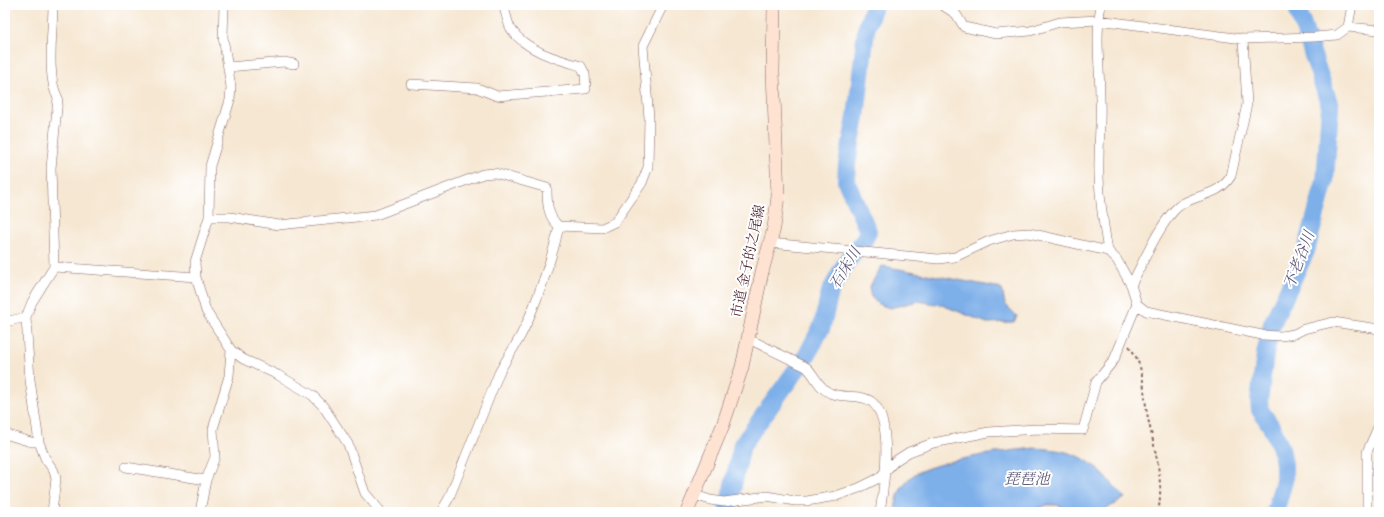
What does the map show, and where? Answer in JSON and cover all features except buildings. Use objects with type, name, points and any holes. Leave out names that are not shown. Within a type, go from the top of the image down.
[{"type":"street","points":[[52,512],[56,480],[54,471],[45,458],[40,442],[30,380],[26,317],[32,302],[54,267],[51,168],[58,98],[54,92],[51,71],[53,5]]},
{"type":"street","points":[[224,5],[224,37],[231,87],[230,100],[210,166],[209,217],[197,254],[196,277],[206,311],[231,350],[312,395],[323,406],[348,444],[365,493],[381,512]]},
{"type":"street","points":[[411,84],[477,88],[498,96],[586,89],[585,74],[581,66],[551,58],[519,38],[510,27],[503,5]]},
{"type":"street","points":[[209,217],[230,217],[279,224],[376,214],[475,176],[495,173],[547,188],[548,206],[555,222],[559,226],[602,228],[615,222],[642,183],[648,167],[649,118],[643,46],[663,5]]},
{"type":"street","name":"市道 金子的之尾線","points":[[687,512],[723,425],[742,367],[762,272],[770,243],[778,196],[773,72],[774,5]]},
{"type":"street","points":[[942,5],[956,14],[964,27],[996,34],[1030,31],[1060,22],[1098,20],[1243,39],[1286,39],[1337,35],[1348,27],[1379,30]]},
{"type":"street","points":[[1101,5],[1098,20],[1097,48],[1101,123],[1099,168],[1101,210],[1108,251]]},
{"type":"street","points":[[1348,27],[1352,5]]},
{"type":"street","points":[[1131,285],[1168,218],[1179,206],[1225,186],[1231,176],[1247,104],[1243,39]]},
{"type":"street","points":[[228,67],[284,62],[294,64]]},
{"type":"street","points":[[441,512],[449,498],[499,373],[522,334],[541,284],[559,226]]},
{"type":"street","points":[[770,243],[938,258],[955,257],[989,241],[1012,234],[1029,233],[1108,251],[1117,260],[1131,285],[1137,304],[1146,311],[1262,335],[1281,336],[1333,322],[1379,329]]},
{"type":"street","points":[[54,267],[196,277]]},
{"type":"street","points":[[695,495],[710,500],[724,502],[736,501],[749,497],[767,496],[795,501],[807,501],[836,496],[879,478],[895,461],[910,452],[933,443],[989,432],[1037,429],[1083,430],[1096,382],[1114,360],[1137,304]]},
{"type":"street","points":[[5,322],[26,317]]},
{"type":"street","points":[[755,342],[806,367],[813,373],[819,385],[830,393],[863,398],[871,402],[877,408],[882,417],[886,458],[880,512]]},
{"type":"street","points":[[200,512],[206,480],[215,457],[213,429],[229,376],[231,350]]},
{"type":"street","points":[[1367,512],[1367,452],[1379,425]]},
{"type":"street","points":[[5,434],[31,442],[40,442]]},
{"type":"street","points":[[126,467],[206,480]]},
{"type":"path","points":[[1124,338],[1135,353],[1143,376],[1147,411],[1157,461],[1161,496],[1158,512]]},
{"type":"water","points":[[883,266],[996,287],[1002,290],[1005,304],[1017,316],[1014,322],[987,323],[942,305],[918,301],[890,308],[878,304],[871,297],[869,288]]},
{"type":"water","name":"琵琶池","points":[[1036,448],[1066,452],[1087,461],[1105,476],[1125,498],[1101,512],[1070,512],[1058,505],[1047,505],[1037,509],[1020,510],[1014,512],[895,512],[896,502],[901,488],[911,477],[921,471],[952,461],[971,457]]},
{"type":"waterway","name":"石床川","points":[[727,512],[742,445],[807,355],[822,326],[830,292],[846,263],[864,240],[868,231],[846,181],[847,164],[856,117],[866,30],[874,5]]},
{"type":"waterway","name":"不老谷川","points":[[1275,512],[1284,481],[1284,464],[1281,448],[1271,426],[1260,410],[1259,401],[1265,354],[1272,324],[1306,251],[1325,181],[1330,106],[1296,5]]}]
